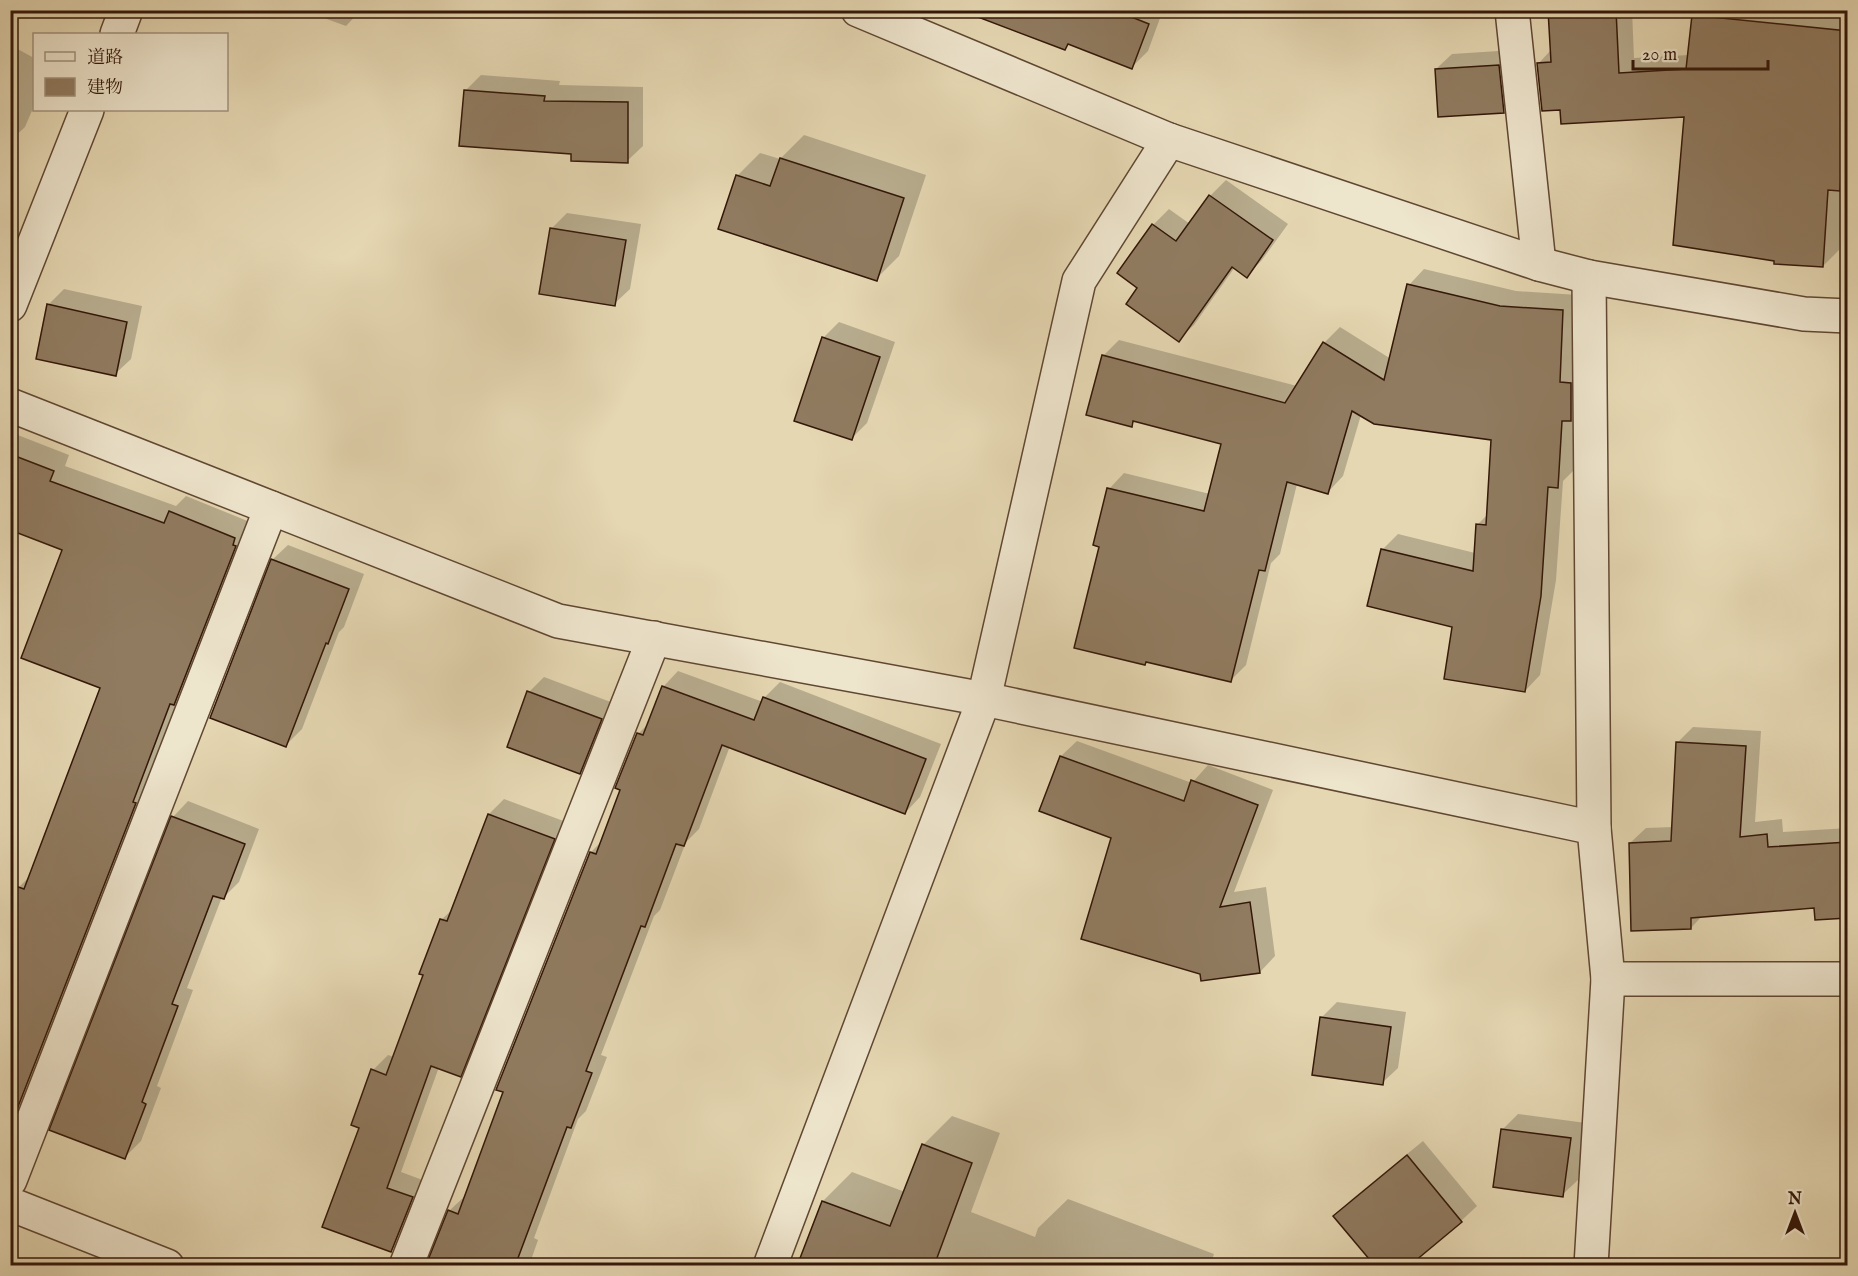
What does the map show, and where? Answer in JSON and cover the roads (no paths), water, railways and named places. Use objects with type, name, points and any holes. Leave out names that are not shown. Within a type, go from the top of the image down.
[{"type":"street","points":[[117,33],[126,10]]},
{"type":"street","points":[[858,10],[1169,140],[1539,264],[1589,277],[1804,314],[1848,316]]},
{"type":"street","points":[[1512,10],[1539,264]]},
{"type":"street","points":[[10,305],[87,111]]},
{"type":"street","points":[[770,1266],[984,699],[1079,281],[1169,140]]},
{"type":"street","points":[[1589,277],[1594,828],[1608,979],[1591,1266]]},
{"type":"street","points":[[10,405],[558,621],[984,699],[1594,828]]},
{"type":"street","points":[[10,1180],[271,508]]},
{"type":"street","points":[[406,1266],[654,638]]},
{"type":"street","points":[[1608,979],[1848,979]]},
{"type":"street","points":[[10,1204],[167,1266]]}]
